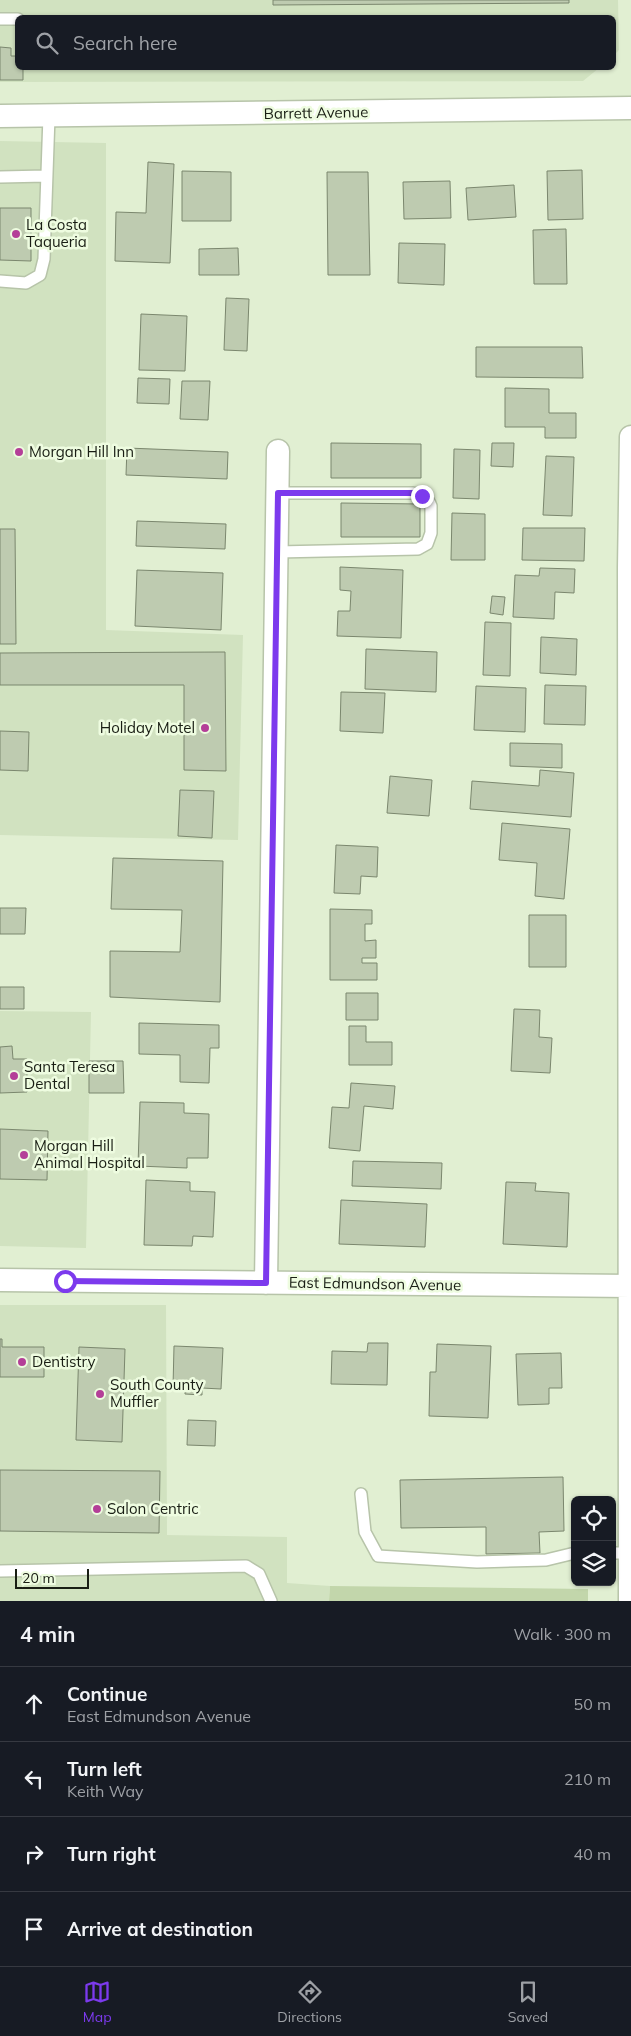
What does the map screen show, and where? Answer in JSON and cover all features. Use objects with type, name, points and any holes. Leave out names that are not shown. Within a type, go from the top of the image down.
[{"type":"street","name":"Barrett Avenue","points":[[0,116],[631,108]]},
{"type":"street","points":[[630,1601],[621,1553],[630,1286],[629,568],[631,437]]},
{"type":"street","points":[[266,1283],[278,451]]},
{"type":"street","name":"East Edmundson Avenue","points":[[0,1280],[630,1286]]},
{"type":"lane","points":[[0,19],[15,19]]},
{"type":"lane","points":[[0,282],[26,282],[40,275],[44,259],[49,116]]},
{"type":"lane","points":[[0,177],[46,176]]},
{"type":"lane","points":[[277,552],[418,549],[427,544],[431,533],[431,506],[422,496],[413,493],[278,493]]},
{"type":"lane","points":[[361,1494],[366,1532],[378,1556],[487,1561],[546,1560],[571,1554]]},
{"type":"lane","points":[[0,1571],[246,1566],[258,1574],[271,1601]]},
{"type":"shaded area","points":[[0,0],[618,0],[619,50],[616,53],[616,15],[15,15],[15,70],[597,70],[583,81],[0,82]]},
{"type":"shaded area","points":[[0,141],[106,143],[106,630],[243,635],[238,840],[0,835]]},
{"type":"shaded area","points":[[0,1011],[91,1012],[86,1248],[0,1246]]},
{"type":"shaded area","points":[[0,1305],[166,1305],[167,1535],[287,1537],[287,1583],[330,1586],[329,1601],[0,1601]]},
{"type":"shaded area","points":[[330,1586],[588,1589],[588,1601],[329,1601]]},
{"type":"building","points":[[273,0],[569,0],[569,3],[273,5]]},
{"type":"building","points":[[0,47],[11,48],[11,56],[15,56],[15,70],[23,70],[23,80],[0,80]]},
{"type":"building","points":[[148,162],[174,164],[170,263],[115,261],[116,212],[146,213]]},
{"type":"building","points":[[582,170],[583,219],[548,220],[547,171]]},
{"type":"building","points":[[182,171],[231,172],[231,221],[182,221]]},
{"type":"building","points":[[327,172],[368,172],[370,275],[328,275]]},
{"type":"building","points":[[450,181],[451,218],[404,219],[403,182]]},
{"type":"building","points":[[514,185],[516,217],[468,220],[466,188]]},
{"type":"building","name":"La Costa Taqueria","points":[[0,208],[31,208],[31,261],[0,260]]},
{"type":"building","points":[[566,229],[567,284],[534,284],[533,230]]},
{"type":"building","points":[[399,243],[445,244],[444,285],[398,283]]},
{"type":"building","points":[[238,248],[239,275],[199,275],[199,249]]},
{"type":"building","points":[[226,298],[249,299],[247,351],[224,350]]},
{"type":"building","points":[[141,314],[187,316],[185,371],[139,370]]},
{"type":"building","points":[[476,347],[582,347],[583,378],[476,377]]},
{"type":"building","points":[[138,378],[170,379],[169,404],[137,403]]},
{"type":"building","points":[[182,381],[210,381],[208,420],[180,419]]},
{"type":"building","points":[[505,388],[549,389],[549,413],[576,413],[576,438],[545,438],[545,427],[505,427]]},
{"type":"building","points":[[331,443],[421,444],[421,478],[331,478]]},
{"type":"building","points":[[492,443],[514,443],[513,467],[491,466]]},
{"type":"building","points":[[127,448],[228,452],[227,479],[126,475]]},
{"type":"building","points":[[454,449],[480,450],[479,499],[453,498]]},
{"type":"building","points":[[546,456],[574,457],[572,516],[543,515]]},
{"type":"building","points":[[341,503],[420,504],[420,537],[341,537]]},
{"type":"building","points":[[452,513],[485,514],[485,560],[451,560]]},
{"type":"building","points":[[137,521],[226,524],[225,549],[136,546]]},
{"type":"building","points":[[523,528],[585,528],[584,561],[522,560]]},
{"type":"building","points":[[0,529],[15,529],[16,644],[0,644]]},
{"type":"building","points":[[340,567],[403,570],[401,638],[337,636],[338,611],[350,611],[351,591],[340,590]]},
{"type":"building","points":[[540,568],[575,569],[574,593],[555,592],[554,619],[513,617],[515,575],[539,576]]},
{"type":"building","points":[[137,570],[223,573],[221,630],[135,626]]},
{"type":"building","points":[[492,596],[505,597],[503,615],[490,613]]},
{"type":"building","points":[[485,622],[511,623],[510,676],[483,675]]},
{"type":"building","points":[[541,637],[577,639],[576,675],[540,673]]},
{"type":"building","points":[[366,649],[437,652],[436,692],[365,689]]},
{"type":"building","name":"Holiday Motel","points":[[225,652],[226,771],[184,770],[184,685],[0,685],[0,653]]},
{"type":"building","points":[[545,685],[586,686],[585,725],[544,724]]},
{"type":"building","points":[[476,686],[526,688],[525,732],[474,730]]},
{"type":"building","points":[[341,692],[385,693],[383,733],[340,731]]},
{"type":"building","points":[[0,731],[29,732],[28,771],[0,770]]},
{"type":"building","points":[[510,743],[562,744],[562,768],[510,766]]},
{"type":"building","points":[[540,770],[574,773],[571,817],[470,809],[472,781],[539,786]]},
{"type":"building","points":[[390,776],[432,780],[429,816],[387,813]]},
{"type":"building","points":[[180,790],[214,791],[212,838],[178,836]]},
{"type":"building","points":[[502,823],[570,829],[564,899],[535,896],[537,863],[499,860]]},
{"type":"building","points":[[336,845],[378,847],[377,877],[361,876],[360,894],[334,893]]},
{"type":"building","points":[[113,858],[223,861],[220,1002],[110,997],[110,951],[180,952],[182,910],[111,909]]},
{"type":"building","points":[[0,908],[26,908],[25,934],[0,934]]},
{"type":"building","points":[[330,909],[372,910],[372,924],[365,924],[365,941],[376,940],[376,958],[362,958],[362,963],[377,963],[377,980],[330,980]]},
{"type":"building","points":[[529,915],[566,915],[566,967],[529,967]]},
{"type":"building","points":[[0,987],[24,987],[24,1009],[0,1009]]},
{"type":"building","points":[[346,993],[378,993],[378,1020],[346,1020]]},
{"type":"building","points":[[514,1009],[540,1010],[539,1037],[552,1038],[550,1073],[511,1071]]},
{"type":"building","points":[[139,1023],[219,1025],[219,1048],[210,1048],[209,1083],[180,1082],[180,1055],[139,1054]]},
{"type":"building","points":[[349,1026],[366,1026],[366,1042],[392,1042],[392,1065],[349,1065]]},
{"type":"building","name":"Santa Teresa Dental","points":[[12,1046],[13,1059],[27,1059],[27,1092],[0,1093],[0,1047]]},
{"type":"building","points":[[89,1061],[123,1061],[124,1093],[89,1093]]},
{"type":"building","points":[[351,1083],[395,1086],[393,1109],[364,1106],[360,1151],[329,1148],[332,1107],[349,1108]]},
{"type":"building","points":[[140,1102],[184,1103],[184,1113],[209,1114],[208,1158],[187,1158],[187,1168],[138,1166]]},
{"type":"building","name":"Morgan Hill Animal Hospital","points":[[0,1129],[48,1131],[47,1180],[0,1179]]},
{"type":"building","points":[[353,1161],[442,1163],[441,1189],[352,1186]]},
{"type":"building","points":[[146,1180],[190,1182],[190,1191],[215,1192],[213,1237],[193,1236],[192,1246],[144,1245]]},
{"type":"building","points":[[506,1182],[536,1183],[535,1191],[569,1193],[567,1247],[503,1244]]},
{"type":"building","points":[[341,1200],[427,1204],[425,1247],[339,1244]]},
{"type":"building","name":"Dentistry","points":[[0,1339],[2,1339],[2,1347],[44,1347],[44,1377],[0,1377]]},
{"type":"building","points":[[368,1343],[388,1343],[387,1385],[331,1384],[332,1351],[367,1352]]},
{"type":"building","points":[[437,1344],[491,1346],[488,1418],[429,1416],[430,1372],[436,1372]]},
{"type":"building","points":[[174,1346],[223,1348],[221,1389],[202,1388],[202,1395],[185,1394],[185,1387],[173,1387]]},
{"type":"building","name":"South County Muffler","points":[[79,1347],[125,1349],[122,1442],[76,1440]]},
{"type":"building","points":[[561,1353],[562,1388],[549,1388],[549,1404],[518,1405],[516,1354]]},
{"type":"building","points":[[188,1420],[216,1421],[215,1446],[187,1445]]},
{"type":"building","points":[[0,1470],[160,1471],[159,1533],[0,1531]]},
{"type":"building","points":[[563,1477],[564,1531],[539,1532],[540,1553],[486,1554],[486,1527],[401,1528],[400,1480]]},
{"type":"place","name":"La Costa Taqueria","points":[[16,234]]},
{"type":"place","name":"Morgan Hill Inn","points":[[19,452]]},
{"type":"place","name":"Holiday Motel","points":[[205,728]]},
{"type":"place","name":"Santa Teresa Dental","points":[[14,1076]]},
{"type":"place","name":"Morgan Hill Animal Hospital","points":[[24,1155]]},
{"type":"place","name":"Dentistry","points":[[22,1362]]},
{"type":"place","name":"South County Muffler","points":[[100,1394]]},
{"type":"place","name":"Salon Centric","points":[[97,1509]]},
{"type":"route","points":[[65,1281],[266,1283],[278,493],[413,493],[422,496]]}]
